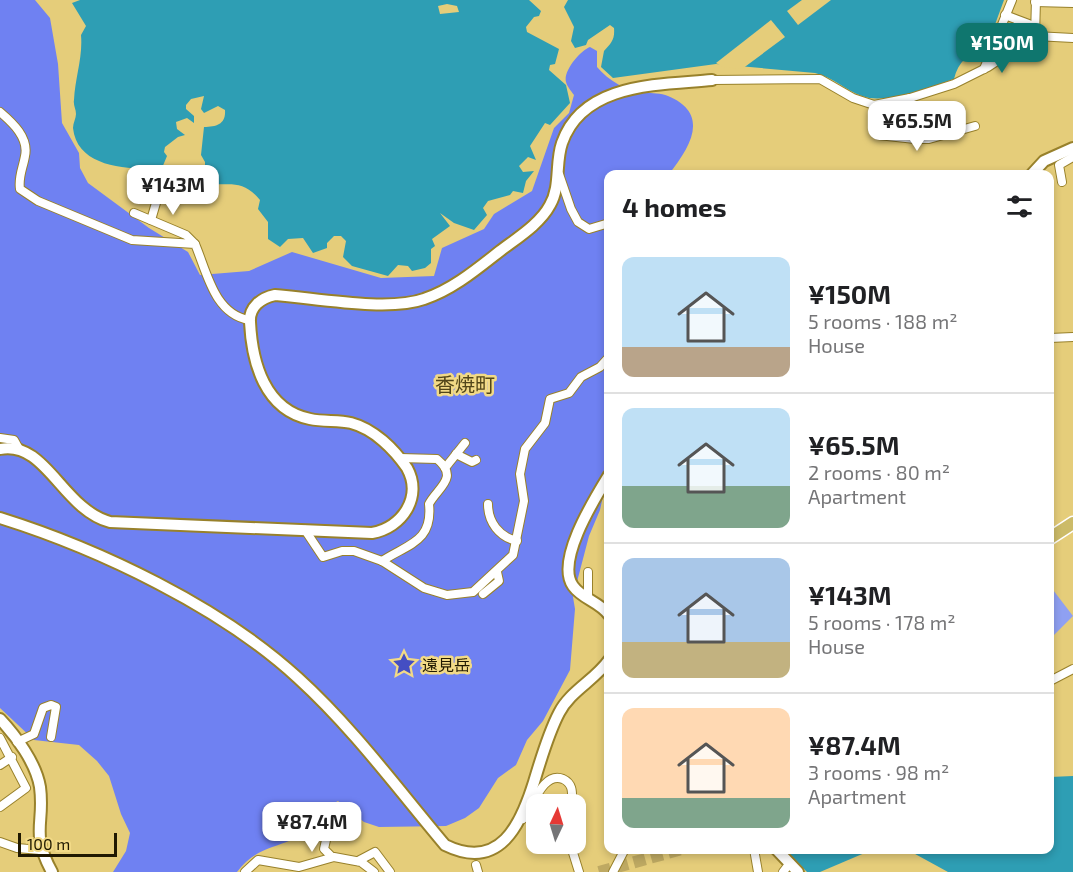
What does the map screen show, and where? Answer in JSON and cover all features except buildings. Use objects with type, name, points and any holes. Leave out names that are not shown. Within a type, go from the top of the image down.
[{"type":"main road","points":[[1054,535],[1073,523]]},
{"type":"street","points":[[983,70],[1012,0]]},
{"type":"street","points":[[1035,36],[1035,1],[1073,3]]},
{"type":"street","points":[[1005,15],[1034,26]]},
{"type":"street","points":[[1008,55],[1008,48],[1019,21]]},
{"type":"street","points":[[0,448],[19,449],[39,460],[76,504],[101,520],[372,533],[392,527],[404,515],[412,496],[411,475],[400,458],[371,431],[351,423],[298,416],[274,400],[261,379],[252,349],[249,320],[260,300],[275,295],[394,306],[413,303],[436,295],[469,275],[535,224],[552,203],[556,193],[562,141],[580,116],[604,97],[641,87],[712,80],[820,79],[866,104],[910,98],[954,84],[983,70],[1035,36],[1073,38]]},
{"type":"street","points":[[910,98],[915,139]]},
{"type":"street","points":[[0,112],[18,130],[26,148],[19,181],[20,189],[30,197],[132,240],[195,244]]},
{"type":"street","points":[[878,135],[929,139],[975,126]]},
{"type":"street","points":[[1036,170],[1044,161],[1073,148]]},
{"type":"street","points":[[1062,182],[1059,165],[1073,158]]},
{"type":"street","points":[[558,168],[578,222],[588,229],[604,224]]},
{"type":"street","points":[[151,220],[158,196]]},
{"type":"street","points":[[134,213],[186,235],[195,244],[216,296],[234,316],[249,320]]},
{"type":"street","points":[[1054,338],[1073,337]]},
{"type":"street","points":[[305,530],[323,557],[347,551],[382,561],[414,584],[447,595],[473,592],[513,555],[524,501],[520,474],[528,443],[541,430],[550,399],[573,390],[581,377],[604,363]]},
{"type":"street","points":[[0,438],[14,440],[19,449]]},
{"type":"street","points":[[445,468],[465,443]]},
{"type":"street","points":[[456,454],[472,462],[476,460]]},
{"type":"street","points":[[382,561],[423,537],[430,518],[429,504],[444,487],[447,477],[445,468],[433,458],[400,458]]},
{"type":"street","points":[[604,483],[592,501],[579,530],[571,557],[569,580],[576,590],[600,604],[604,609]]},
{"type":"street","points":[[488,504],[488,518],[501,535],[506,539],[517,541]]},
{"type":"street","points":[[0,518],[100,557],[196,605],[247,637],[297,677],[339,718],[445,845],[458,857],[481,866],[508,848],[526,816]]},
{"type":"street","points":[[483,594],[499,581],[497,572]]},
{"type":"street","points":[[588,572],[588,597]]},
{"type":"street","points":[[523,820],[544,749],[560,711],[604,665]]},
{"type":"street","points":[[1054,679],[1073,669]]},
{"type":"street","points":[[17,741],[34,734],[44,708],[51,705],[56,707],[57,715],[51,737]]},
{"type":"street","points":[[0,719],[17,741],[37,776],[40,789],[38,836],[40,850],[52,872]]},
{"type":"street","points":[[0,738],[12,757],[26,788],[0,807]]},
{"type":"street","points":[[0,765],[12,757]]},
{"type":"street","points":[[539,794],[544,783],[549,779],[561,778],[569,783],[572,794]]},
{"type":"street","points":[[326,840],[324,849],[332,857]]},
{"type":"street","points":[[0,842],[22,849],[40,850]]},
{"type":"street","points":[[358,861],[375,852],[390,872]]},
{"type":"street","points":[[573,854],[579,872]]},
{"type":"street","points":[[613,872],[622,854]]},
{"type":"street","points":[[755,854],[758,872]]},
{"type":"street","points":[[779,854],[786,868],[798,872]]},
{"type":"street","points":[[245,872],[258,860],[299,867],[332,857],[358,861],[374,872]]},
{"type":"shaded area","points":[[0,0],[35,0],[50,18],[58,64],[62,123],[79,153],[80,168],[88,183],[149,228],[188,252],[200,275],[249,271],[292,252],[381,278],[434,276],[442,248],[484,229],[494,214],[532,191],[554,128],[569,113],[574,95],[566,82],[567,72],[577,57],[590,47],[597,51],[597,67],[612,81],[631,90],[668,96],[681,103],[689,112],[693,121],[692,132],[684,153],[672,170],[604,170],[604,492],[600,510],[589,536],[573,597],[575,609],[570,670],[543,721],[527,740],[516,765],[498,778],[479,808],[465,818],[446,826],[379,827],[364,822],[338,801],[318,811],[311,824],[302,833],[259,853],[237,872],[113,872],[126,851],[130,833],[121,814],[109,776],[97,761],[79,745],[34,740],[0,708]]},
{"type":"shaded area","points":[[80,0],[529,0],[541,11],[539,16],[534,17],[526,27],[527,32],[559,49],[555,64],[550,65],[549,70],[566,85],[570,103],[550,125],[545,123],[530,146],[536,160],[528,157],[519,166],[523,172],[534,171],[526,181],[523,193],[513,191],[510,195],[488,201],[483,208],[487,215],[474,230],[454,223],[440,213],[450,226],[432,239],[435,246],[431,249],[431,263],[425,268],[412,271],[408,266],[398,265],[388,276],[352,266],[343,257],[346,241],[341,236],[334,236],[327,243],[327,248],[313,253],[303,238],[288,239],[280,247],[268,239],[268,222],[258,209],[260,200],[253,193],[235,184],[205,184],[205,162],[201,155],[204,127],[220,124],[224,119],[225,110],[218,106],[204,113],[201,109],[204,96],[191,99],[186,105],[186,109],[194,116],[194,123],[187,118],[176,122],[177,129],[185,135],[178,137],[165,147],[164,152],[167,156],[162,168],[122,167],[95,159],[84,152],[77,142],[73,128],[76,116],[74,102],[81,35],[86,26],[72,3]],"holes":[[[447,4],[457,6],[459,12],[440,14],[438,6]]]},
{"type":"shaded area","points":[[568,0],[1004,0],[986,49],[965,59],[954,79],[908,94],[872,98],[862,96],[828,77],[815,73],[716,64],[613,78],[601,67],[604,51],[613,38],[614,28],[610,25],[588,40],[586,45],[575,48],[571,41],[574,27],[564,7]]},
{"type":"shaded area","points":[[1054,591],[1073,616],[1054,635]]},
{"type":"shaded area","points":[[1073,776],[1073,872],[948,872],[915,854],[1054,854],[1054,777]]},
{"type":"shaded area","points":[[790,854],[862,854],[820,872],[807,872]]},
{"type":"pier","points":[[802,0],[831,0],[798,25],[787,11]]},
{"type":"pier","points":[[771,20],[785,37],[742,69],[723,67],[716,63]]},
{"type":"tunnel","points":[[599,872],[664,854]]},
{"type":"place","name":"遠見岳","points":[[404,664]]},
{"type":"district","name":"香焼町","points":[[465,384]]}]
